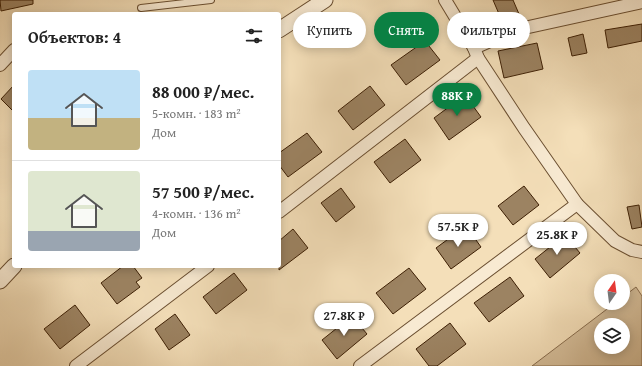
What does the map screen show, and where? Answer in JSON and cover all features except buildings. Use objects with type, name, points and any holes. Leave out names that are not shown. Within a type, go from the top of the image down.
[{"type":"street","points":[[281,29],[320,0]]},
{"type":"street","points":[[445,0],[476,53],[524,128],[576,204],[615,241],[632,250],[642,252]]},
{"type":"street","points":[[281,210],[476,53],[515,30],[642,2]]},
{"type":"street","points":[[0,65],[12,52]]},
{"type":"street","points":[[360,366],[576,204]]},
{"type":"street","points":[[0,281],[12,268]]},
{"type":"street","points":[[76,366],[205,268]]},
{"type":"lane","points":[[141,8],[211,0]]},
{"type":"shaded area","points":[[636,287],[642,296],[642,366],[532,366],[594,319],[594,354],[630,354],[630,318],[595,318],[606,310],[630,310],[630,292]]}]
